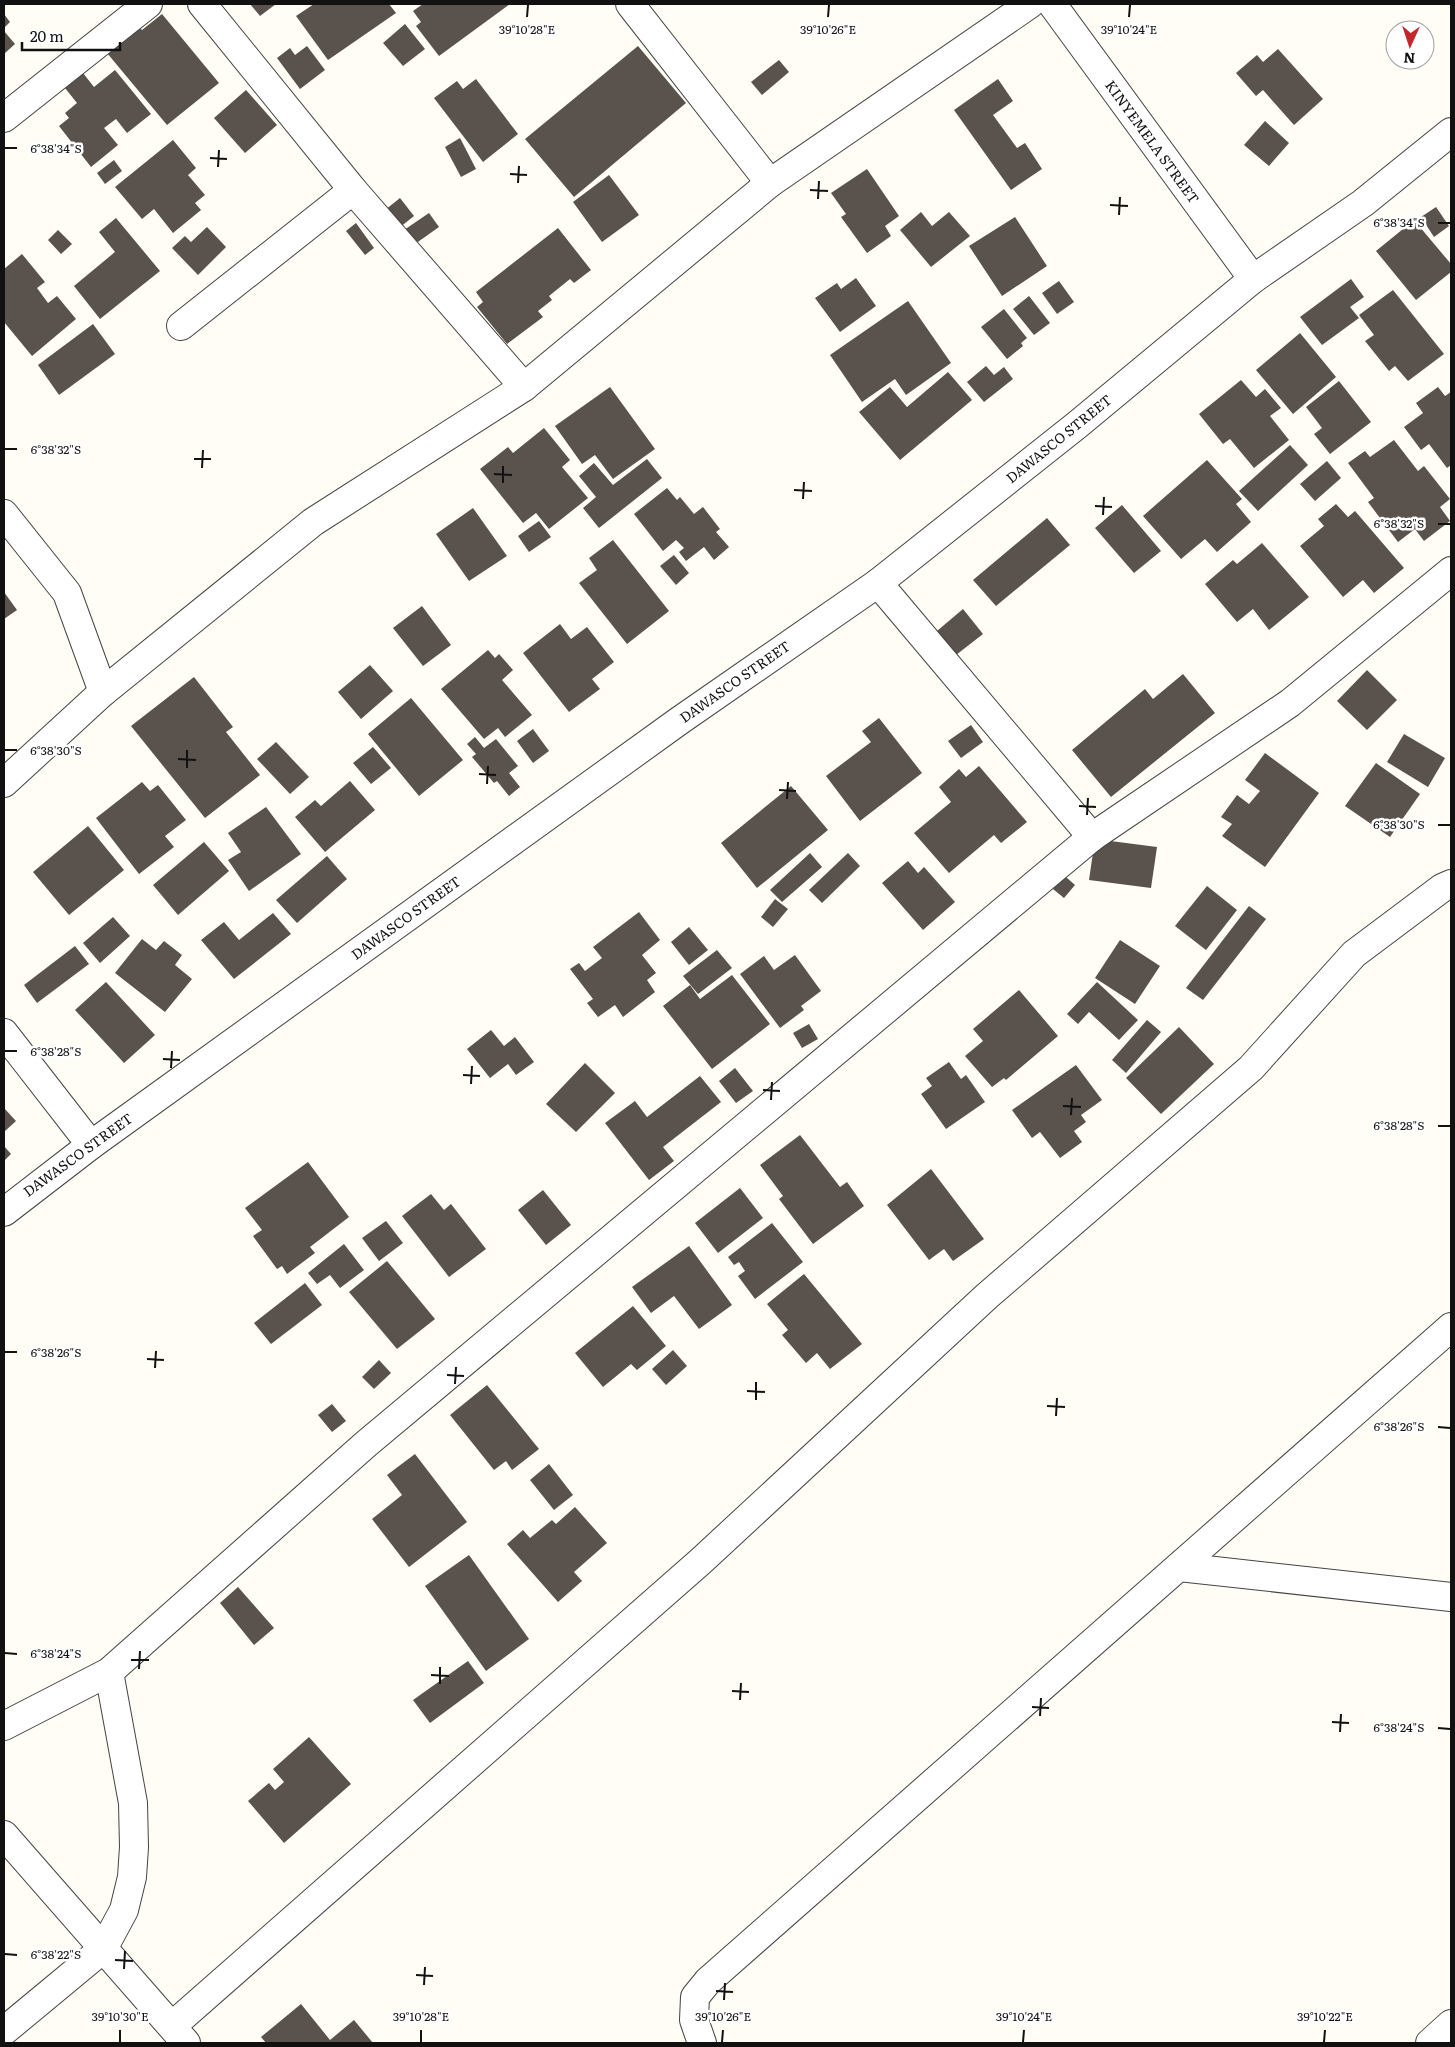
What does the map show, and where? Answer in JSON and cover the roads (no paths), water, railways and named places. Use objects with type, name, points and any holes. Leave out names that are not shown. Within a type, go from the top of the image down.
[{"type":"street","points":[[4,118],[148,4]]},
{"type":"street","points":[[202,4],[353,190],[524,386]]},
{"type":"street","points":[[630,4],[770,183]]},
{"type":"street","points":[[4,783],[103,692],[313,522],[524,386],[770,183],[1030,4]]},
{"type":"street","name":"KINYEMELA STREET","points":[[1052,4],[1253,280]]},
{"type":"street","name":"DAWASCO STREET","points":[[4,1212],[92,1145],[679,721],[878,583],[1077,425],[1253,280],[1363,203],[1451,132]]},
{"type":"street","points":[[181,326],[353,190]]},
{"type":"street","points":[[4,514],[67,593],[103,692]]},
{"type":"street","points":[[4,1726],[109,1672],[366,1444],[1092,837],[1290,703],[1451,571]]},
{"type":"street","points":[[878,583],[1092,837]]},
{"type":"street","points":[[4,1835],[179,2035],[701,1562],[987,1296],[1251,1068],[1354,954],[1442,888],[1451,884]]},
{"type":"street","points":[[4,1033],[92,1145]]},
{"type":"street","points":[[702,2043],[694,2020],[696,1998],[708,1981],[1451,1328]]},
{"type":"street","points":[[1179,1567],[1451,1597]]},
{"type":"street","points":[[4,2032],[103,1948],[124,1910],[132,1877],[134,1847],[133,1803],[109,1672]]},
{"type":"street","points":[[1430,2043],[1451,2024]]}]
